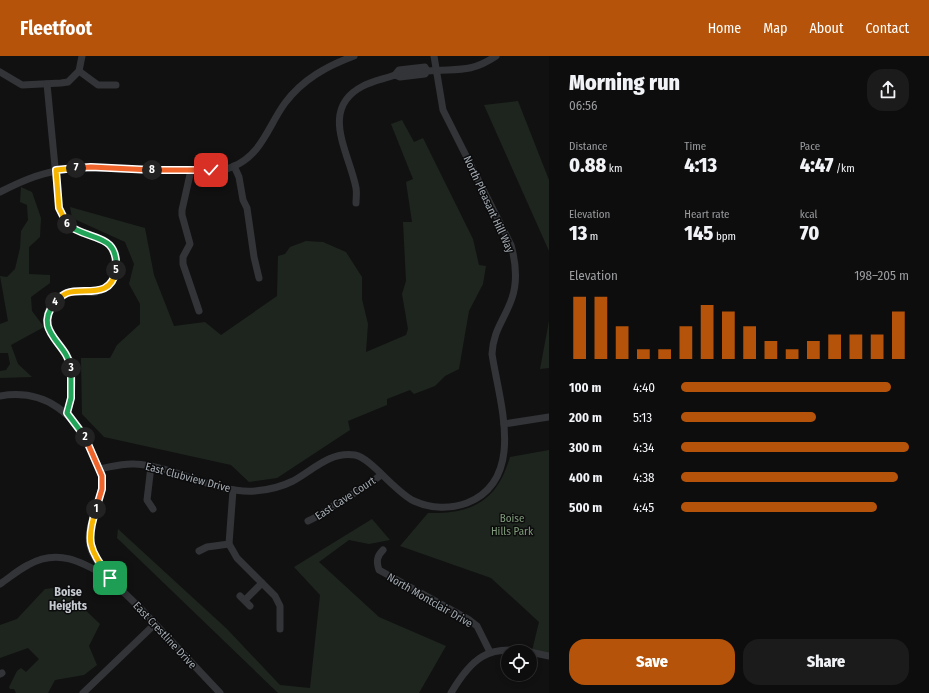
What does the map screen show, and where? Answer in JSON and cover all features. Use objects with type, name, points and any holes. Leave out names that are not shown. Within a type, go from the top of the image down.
[{"type":"street","points":[[0,72],[22,85],[68,82],[79,71],[82,56]]},
{"type":"street","points":[[0,192],[32,177],[56,170],[91,167],[218,170],[234,166],[250,157],[256,151],[267,136],[284,104],[300,86],[325,68],[354,56]]},
{"type":"street","name":"North Pleasant Hill Way","points":[[434,56],[443,110],[511,245],[514,257],[515,285],[512,299],[492,341],[492,354],[504,424]]},
{"type":"street","points":[[356,203],[356,189],[340,136],[338,124],[342,108],[350,96],[363,86],[395,75],[399,70],[411,67],[425,67],[427,71],[466,70],[477,67],[496,56]]},
{"type":"street","points":[[79,71],[98,85],[116,85]]},
{"type":"street","points":[[47,84],[59,208],[64,222],[78,231],[106,241],[112,248],[116,264],[114,279],[103,288],[96,292],[68,293],[54,302],[48,312],[47,322],[50,334],[67,354],[70,362],[71,398],[67,413]]},
{"type":"street","points":[[234,166],[239,177],[243,200],[247,208],[252,245],[259,278]]},
{"type":"street","points":[[191,170],[182,210],[190,244],[184,257],[183,264],[199,311]]},
{"type":"street","points":[[0,396],[15,395],[51,403],[67,413],[84,435],[102,476],[102,489],[90,535],[94,554],[110,578]]},
{"type":"street","points":[[504,424],[549,417]]},
{"type":"street","name":"East Clubview Drive","points":[[99,469],[133,463],[152,466],[233,490],[253,492],[280,486],[292,481],[328,459],[339,455],[357,456],[366,459],[381,475],[404,494],[425,505],[449,508],[473,500],[484,494],[501,470],[506,448],[504,424]]},
{"type":"street","points":[[152,466],[148,500],[153,508]]},
{"type":"street","name":"East Cave Court","points":[[308,521],[320,516],[337,503],[364,488],[381,475]]},
{"type":"street","points":[[233,490],[229,544],[237,558],[275,596],[280,606],[280,629]]},
{"type":"street","points":[[199,551],[207,547],[229,544]]},
{"type":"street","name":"North Montclair Drive","points":[[383,550],[378,555],[377,563],[379,570],[468,619],[477,626],[490,652]]},
{"type":"street","points":[[0,584],[28,565],[52,557],[72,558],[110,578]]},
{"type":"street","name":"East Crestline Drive","points":[[110,578],[220,693]]},
{"type":"street","points":[[250,606],[242,598],[262,583]]},
{"type":"street","points":[[83,693],[155,624]]},
{"type":"street","points":[[451,693],[461,676],[471,665],[490,652],[501,650]]},
{"type":"street","points":[[537,654],[549,656]]},
{"type":"green space","points":[[518,101],[549,180],[549,251],[484,105]]},
{"type":"green space","points":[[402,120],[414,142],[423,138],[473,239],[479,265],[486,266],[483,284],[469,311],[459,369],[445,376],[435,386],[414,394],[410,390],[387,399],[387,405],[348,421],[350,430],[277,478],[249,482],[231,465],[104,437],[82,414],[81,358],[110,358],[117,345],[140,324],[140,304],[129,284],[134,264],[125,242],[72,218],[70,207],[145,228],[154,275],[174,326],[205,322],[221,335],[277,296],[278,256],[285,254],[290,247],[306,241],[323,242],[346,252],[362,277],[362,299],[368,324],[366,352],[406,335],[408,329],[402,294],[406,281],[403,222],[412,222],[406,182],[413,179],[391,124]]},
{"type":"green space","points":[[21,187],[32,192],[41,218],[40,237],[29,247],[29,274],[50,275],[50,283],[31,297],[32,311],[44,327],[11,345],[18,364],[32,377],[0,378],[0,371],[6,370],[10,364],[8,353],[0,353],[0,324],[8,321],[0,276],[7,277],[15,269],[20,248],[21,231],[28,220],[27,205],[20,202]]},
{"type":"green space","points":[[549,321],[549,368],[540,369]]},
{"type":"green space","name":"Boise Hills Park","points":[[549,450],[549,658],[537,656],[537,645],[533,645],[539,622],[491,578],[400,546],[428,513],[458,511],[481,502],[498,484],[505,472],[510,457]]},
{"type":"green space","points":[[372,519],[390,540],[369,544],[349,540],[319,562],[379,617],[446,646],[419,693],[278,693],[117,538],[118,529],[227,629],[280,685],[310,688],[320,595],[294,567]]},
{"type":"green space","points":[[61,587],[100,624],[89,646],[97,665],[84,675],[55,680],[48,693],[16,693],[14,689],[10,689],[9,687],[17,671],[21,668],[26,672],[39,659],[28,648],[0,658],[0,625],[17,619],[45,589]]},
{"type":"district","name":"Boise Heights","points":[[68,599]]},
{"type":"route","points":[[110,578],[94,554],[91,546],[90,535],[91,524],[102,489],[102,476],[84,435],[67,413],[71,398],[72,372],[70,362],[67,354],[50,334],[47,317],[48,312],[54,302],[60,297],[74,292],[96,292],[109,284],[114,279],[116,272],[116,255],[106,241],[71,228],[64,222],[59,208],[56,170],[91,167],[211,170]]}]
